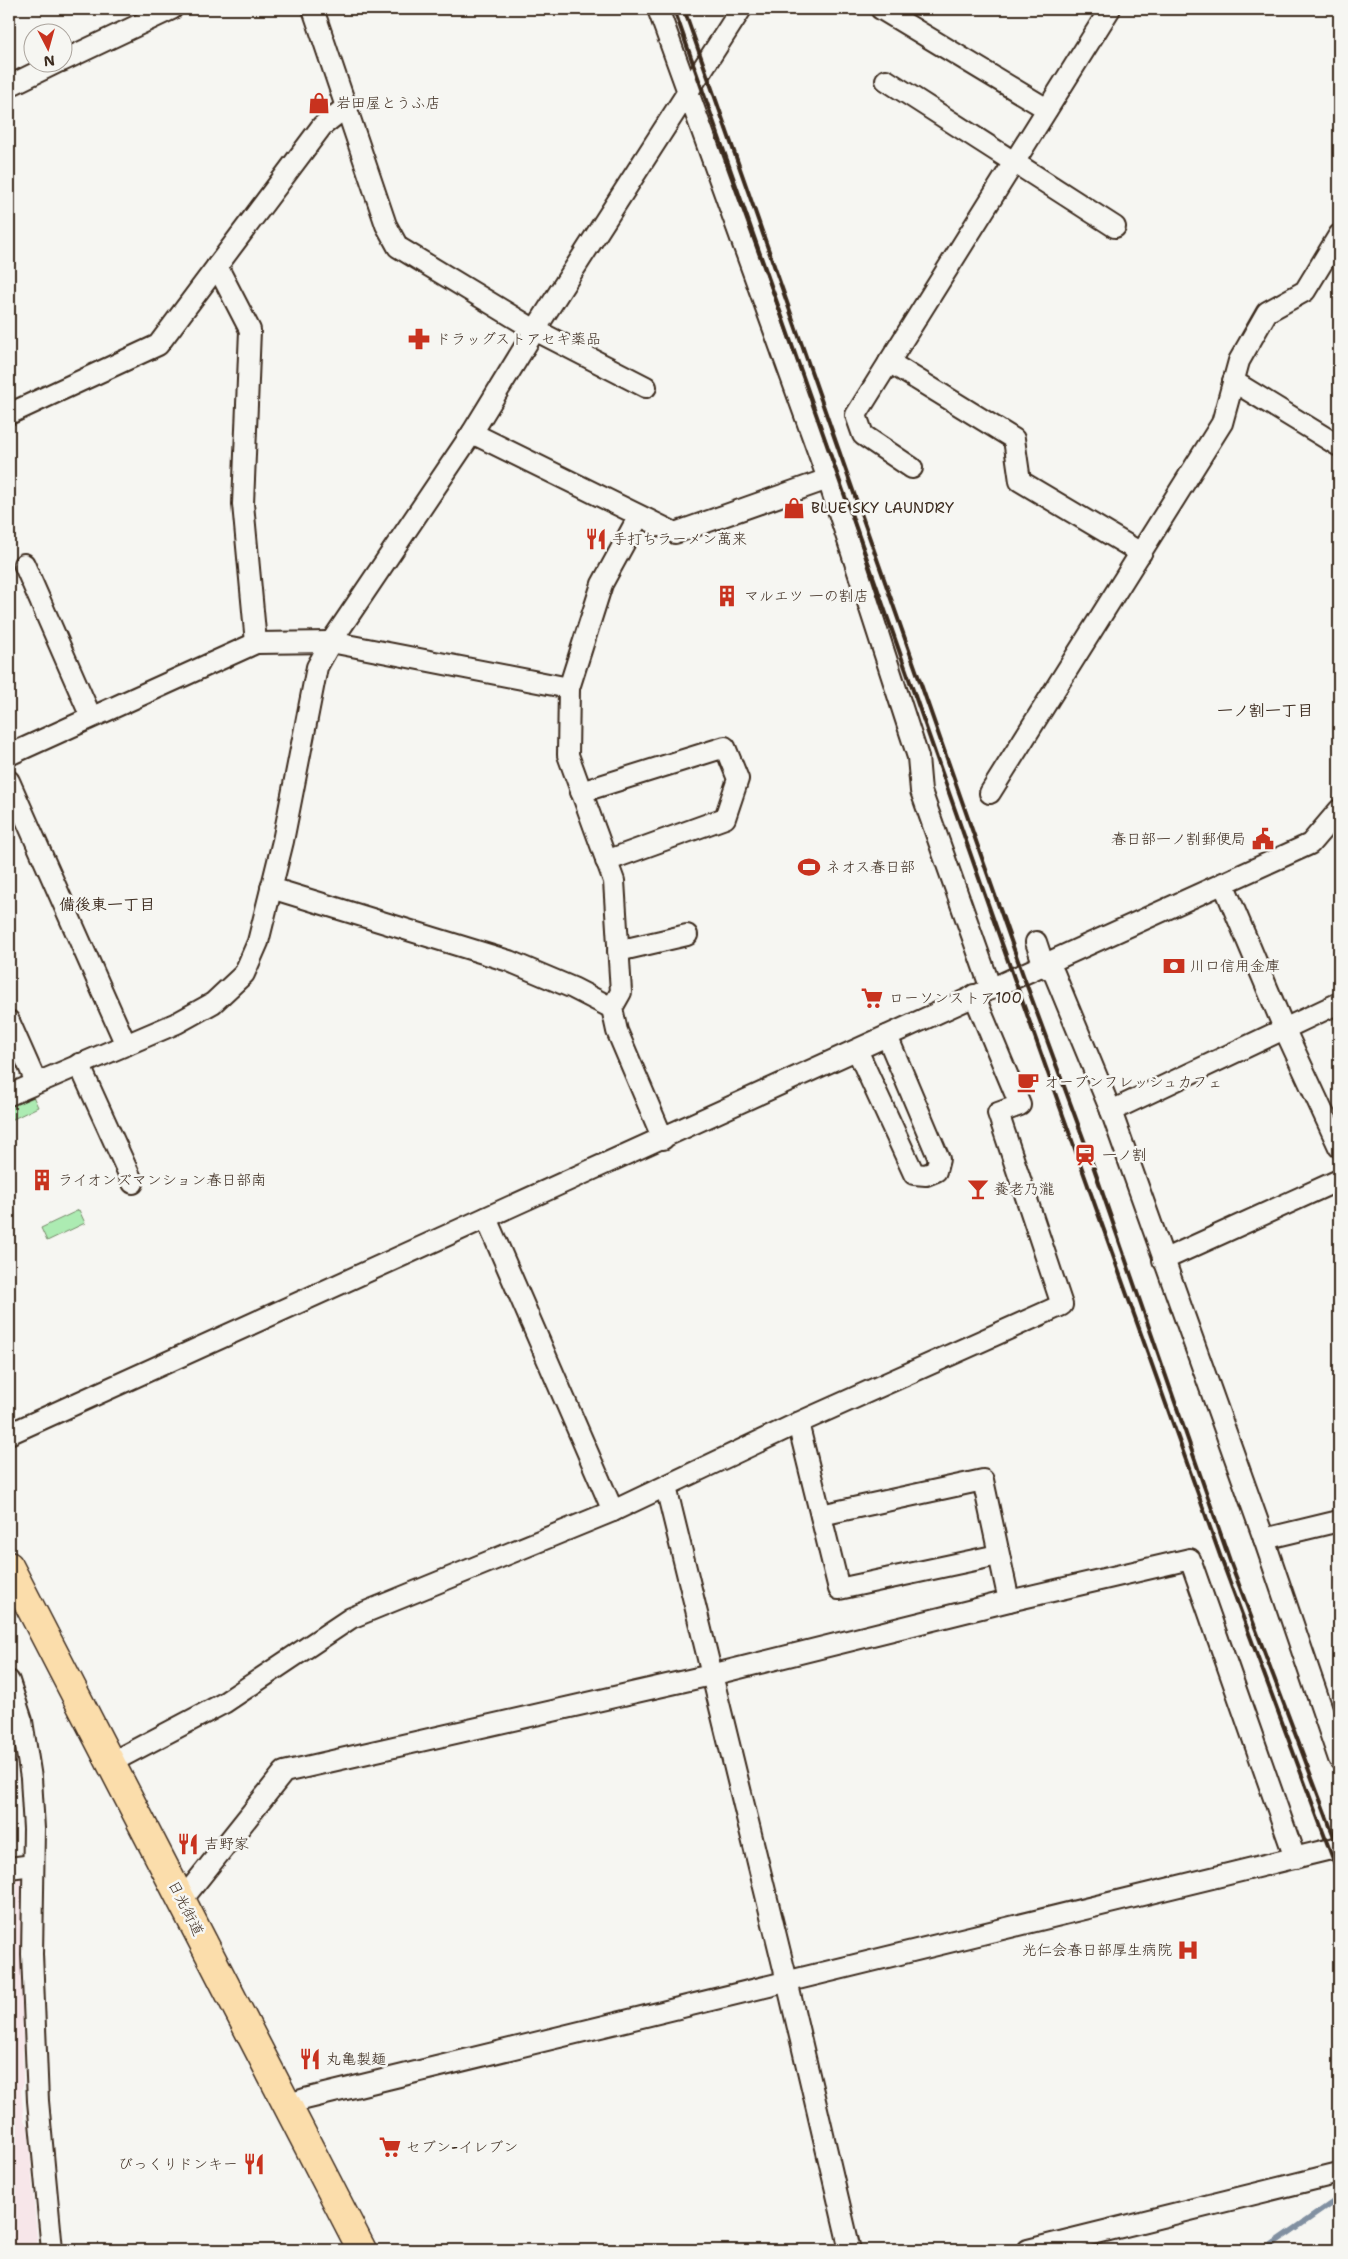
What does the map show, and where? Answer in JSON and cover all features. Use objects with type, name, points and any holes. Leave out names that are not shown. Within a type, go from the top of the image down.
[{"type":"highway","name":"日光街道","points":[[9,1566],[362,2250]]},
{"type":"street","points":[[72,55],[172,9]]},
{"type":"street","points":[[314,9],[386,225],[398,247],[535,330],[646,387]]},
{"type":"street","points":[[110,1762],[224,1703],[351,1618],[666,1487],[798,1422],[1062,1305],[998,1113],[1020,1105],[982,992],[921,791],[918,757],[828,479],[658,9]]},
{"type":"street","points":[[9,1095],[176,1023],[213,1004],[244,974],[258,942],[283,841],[317,667],[331,642],[472,433],[535,330],[740,9]]},
{"type":"street","points":[[881,9],[1047,109]]},
{"type":"street","points":[[912,468],[863,435],[856,415],[1110,9]]},
{"type":"street","points":[[9,86],[38,72]]},
{"type":"street","points":[[886,80],[1115,227]]},
{"type":"street","points":[[9,414],[158,345],[322,126],[346,106]]},
{"type":"street","points":[[990,793],[1222,423],[1239,361],[1267,312],[1305,291],[1339,235]]},
{"type":"street","points":[[217,266],[250,330],[243,504],[256,642]]},
{"type":"street","points":[[889,362],[1014,439],[1020,481],[1141,553]]},
{"type":"street","points":[[1233,381],[1339,446]]},
{"type":"street","points":[[472,433],[675,533],[828,479]]},
{"type":"street","points":[[639,516],[602,584],[569,688],[568,754],[614,881],[621,992],[612,1008],[617,1031],[663,1139]]},
{"type":"street","points":[[24,564],[91,717]]},
{"type":"street","points":[[9,755],[256,642],[331,642],[569,688]]},
{"type":"street","points":[[581,792],[725,747],[738,779],[725,818],[606,861]]},
{"type":"street","points":[[9,781],[126,1045]]},
{"type":"street","points":[[9,1434],[1310,844],[1339,810]]},
{"type":"street","points":[[1223,883],[1284,1028],[1339,1147]]},
{"type":"street","points":[[270,888],[509,961],[573,988],[612,1008]]},
{"type":"street","points":[[618,951],[687,935]]},
{"type":"street","points":[[1036,942],[1044,966],[1054,973],[1111,1111],[1264,1540],[1339,1759]]},
{"type":"street","points":[[1111,1111],[1339,1003]]},
{"type":"street","points":[[9,1021],[36,1082]]},
{"type":"street","points":[[857,1050],[914,1174],[926,1175],[936,1171],[939,1159],[887,1036]]},
{"type":"street","points":[[79,1064],[133,1183]]},
{"type":"street","points":[[1163,1260],[1339,1180]]},
{"type":"street","points":[[486,1218],[613,1510]]},
{"type":"street","points":[[798,1422],[839,1588],[998,1555]]},
{"type":"street","points":[[821,1515],[983,1480],[1009,1601]]},
{"type":"street","points":[[666,1487],[787,1982],[850,2250]]},
{"type":"street","points":[[1264,1540],[1339,1521]]},
{"type":"street","points":[[182,1900],[284,1772],[711,1675],[1009,1601],[1190,1560],[1295,1858]]},
{"type":"street","points":[[9,1681],[22,1721],[31,1778],[34,1830],[32,1954],[38,2101],[52,2250]]},
{"type":"street","points":[[286,2105],[305,2098],[1339,1847]]},
{"type":"street","points":[[9,1868],[33,1865]]},
{"type":"street","points":[[1028,2250],[1339,2173]]},
{"type":"shaded area","points":[[18,1874],[22,1882],[23,2085],[21,2090],[24,2120],[28,2127],[38,2250],[9,2250],[9,1875]]},
{"type":"green space","points":[[32,1094],[38,1107],[9,1121],[9,1105]]},
{"type":"green space","points":[[79,1210],[85,1223],[47,1241],[41,1228]]},
{"type":"waterway","points":[[1264,2250],[1339,2198]]},
{"type":"railway","points":[[674,9],[1014,978],[1222,1561],[1339,1875]]},
{"type":"railway","points":[[684,9],[1023,975],[1089,1154],[1230,1561],[1339,1850]]},
{"type":"place","name":"岩田屋とうふ店","points":[[319,103]]},
{"type":"place","name":"ドラッグストアセキ薬品","points":[[419,339]]},
{"type":"place","name":"BLUE SKY LAUNDRY","points":[[794,508]]},
{"type":"place","name":"手打ちラーメン萬来","points":[[596,539]]},
{"type":"place","name":"マルエツ 一の割店","points":[[727,596]]},
{"type":"place","name":"春日部一ノ割郵便局","points":[[1263,839]]},
{"type":"place","name":"ネオス春日部","points":[[809,867]]},
{"type":"place","name":"川口信用金庫","points":[[1174,966]]},
{"type":"place","name":"ローソンストア100","points":[[872,998]]},
{"type":"place","name":"オーブンフレッシュカフェ","points":[[1028,1082]]},
{"type":"place","name":"一ノ割","points":[[1085,1155]]},
{"type":"place","name":"ライオンズマンション春日部南","points":[[42,1180]]},
{"type":"place","name":"養老乃瀧","points":[[978,1189]]},
{"type":"place","name":"吉野家","points":[[188,1844]]},
{"type":"place","name":"光仁会春日部厚生病院","points":[[1188,1950]]},
{"type":"place","name":"丸亀製麺","points":[[310,2059]]},
{"type":"place","name":"セブン-イレブン","points":[[390,2147]]},
{"type":"place","name":"びっくりドンキー","points":[[254,2164]]},
{"type":"district","name":"一ノ割一丁目","points":[[1265,710]]},
{"type":"district","name":"備後東一丁目","points":[[107,904]]}]
